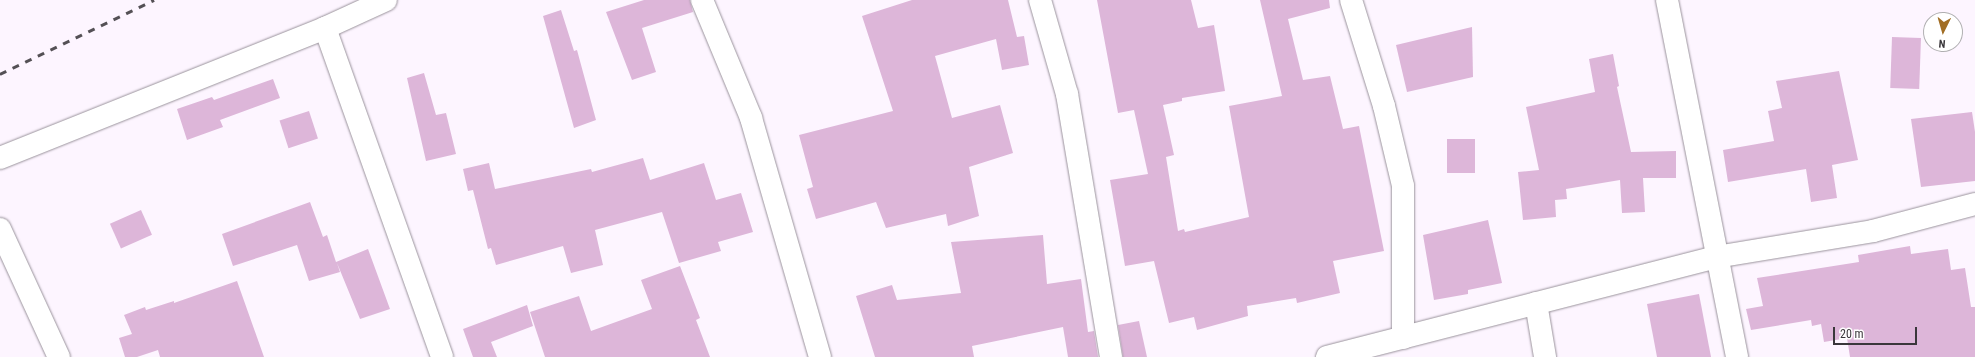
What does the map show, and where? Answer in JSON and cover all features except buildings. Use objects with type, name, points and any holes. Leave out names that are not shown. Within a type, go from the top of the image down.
[{"type":"street","points":[[0,158],[325,28],[386,0]]},
{"type":"street","points":[[702,0],[751,118],[820,357]]},
{"type":"street","points":[[1040,0],[1067,94],[1111,357]]},
{"type":"street","points":[[1351,0],[1384,106],[1403,186],[1402,338]]},
{"type":"street","points":[[1667,0],[1716,257],[1737,357]]},
{"type":"street","points":[[325,28],[442,357]]},
{"type":"street","points":[[1334,356],[1716,257],[1873,231],[1975,204]]},
{"type":"street","points":[[0,229],[59,357]]},
{"type":"street","points":[[1536,303],[1545,357]]},
{"type":"railway","points":[[0,74],[154,0]]}]
